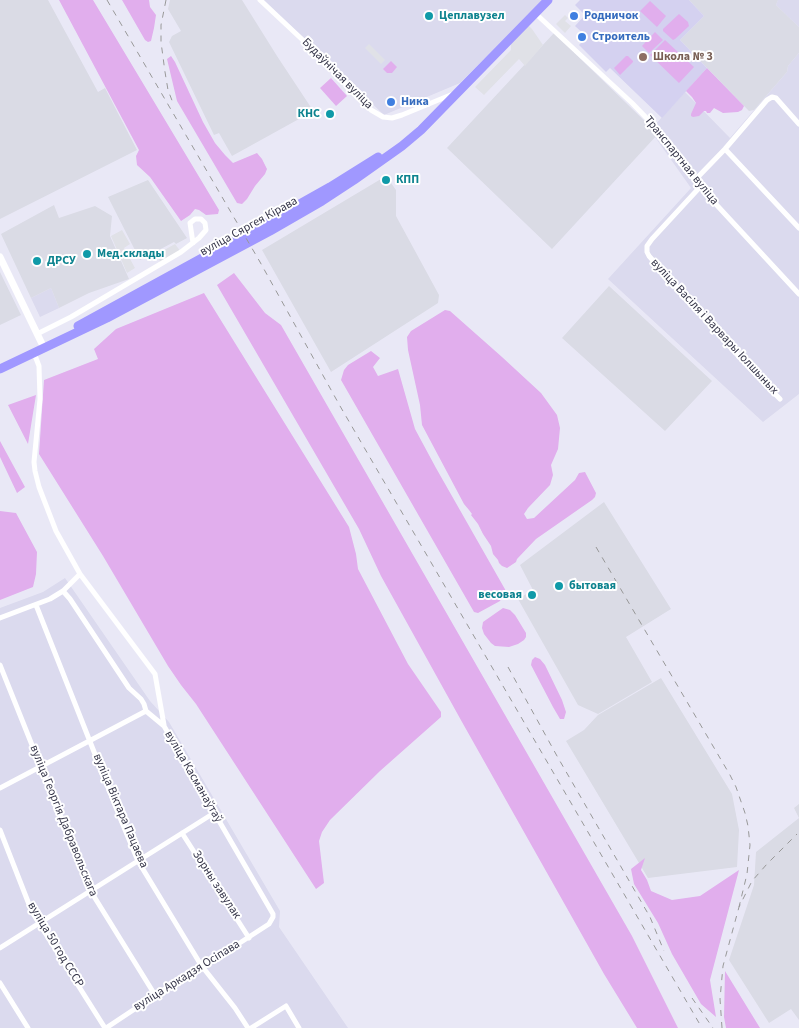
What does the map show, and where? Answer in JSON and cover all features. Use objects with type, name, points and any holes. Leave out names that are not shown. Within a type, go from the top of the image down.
[{"type":"main road","name":"вуліца Сяргея Кірава","points":[[268,227],[371,162],[411,133],[447,99],[460,91],[548,0]]},
{"type":"main road","name":"вуліца Сяргея Кірава","points":[[0,369],[107,318],[225,250],[322,201],[402,146],[421,130],[447,99]]},
{"type":"street","name":"Будаўнічая вуліца","points":[[260,0],[320,57],[359,99],[371,110],[383,117],[392,118],[447,99]]},
{"type":"street","name":"Транспартная вуліца","points":[[535,13],[632,103],[660,132],[700,187],[799,294]]},
{"type":"street","points":[[695,180],[726,149],[767,100],[772,97],[776,98],[799,124]]},
{"type":"street","points":[[424,106],[431,108],[432,114]]},
{"type":"street","points":[[726,149],[799,228]]},
{"type":"street","name":"вуліца Васіля і Варвары Іолшыных","points":[[700,187],[652,238],[647,246],[647,252],[742,360],[780,399]]},
{"type":"street","points":[[37,334],[71,317],[181,252],[200,238],[206,228],[205,221],[201,219],[194,219],[190,223],[193,243]]},
{"type":"street","points":[[0,258],[44,348]]},
{"type":"street","points":[[34,353],[39,366],[40,399],[34,453],[35,471],[39,487],[56,531],[80,574],[155,674],[164,726]]},
{"type":"street","points":[[0,618],[36,605],[63,591],[80,574]]},
{"type":"street","name":"вуліца Касманаўтаў","points":[[63,591],[129,688],[141,699],[146,711],[164,726],[273,914],[269,924]]},
{"type":"street","name":"вуліца Віктара Пацаева","points":[[36,605],[138,861],[201,966],[249,1028]]},
{"type":"street","name":"вуліца Георгія Дабравольскага","points":[[0,665],[90,890],[155,996]]},
{"type":"street","points":[[0,788],[146,711]]},
{"type":"street","points":[[0,948],[214,813]]},
{"type":"street","name":"вуліца 50 год СССР","points":[[0,830],[32,912],[106,1028]]},
{"type":"street","name":"Зорны завулак","points":[[182,833],[249,938]]},
{"type":"street","name":"вуліца Аркадзя Осіпава","points":[[106,1028],[269,924]]},
{"type":"street","points":[[0,983],[28,1028]]},
{"type":"street","points":[[249,1028],[286,1006],[299,1028]]},
{"type":"shaded area","points":[[0,0],[48,0],[98,92],[105,88],[137,150],[0,219]]},
{"type":"shaded area","points":[[59,0],[93,0],[219,210],[218,214],[206,215],[195,209],[181,221],[150,177],[137,165],[136,156],[139,150]]},
{"type":"shaded area","points":[[122,0],[149,0],[150,7],[156,15],[151,41],[145,40]]},
{"type":"shaded area","points":[[170,0],[242,0],[314,112],[232,156],[219,133],[214,135],[169,42],[172,36],[181,31],[168,9]]},
{"type":"shaded area","points":[[264,0],[542,0],[460,83],[384,115]]},
{"type":"shaded area","name":"Школа № 3","points":[[580,0],[689,0],[704,16],[680,40],[707,68],[662,118],[610,68],[606,72],[579,45],[587,37],[575,26],[585,15],[575,5]]},
{"type":"shaded area","points":[[689,0],[778,0],[776,5],[799,27],[799,53],[788,66],[787,72],[754,110],[749,111],[680,40],[704,16]]},
{"type":"shaded area","points":[[778,0],[799,0],[799,27],[776,5]]},
{"type":"shaded area","points":[[650,1],[666,16],[657,27],[640,11]]},
{"type":"shaded area","points":[[679,14],[688,22],[689,26],[673,40],[663,29]]},
{"type":"shaded area","points":[[565,15],[568,18],[565,21],[571,26],[565,33],[556,24]]},
{"type":"shaded area","points":[[526,23],[543,45],[525,66],[519,59],[484,95],[475,87],[511,50],[511,45],[507,41]]},
{"type":"shaded area","points":[[655,32],[663,40],[649,53],[642,46]]},
{"type":"shaded area","points":[[554,33],[658,134],[552,249],[447,148]]},
{"type":"shaded area","points":[[665,40],[694,67],[679,83],[650,55]]},
{"type":"shaded area","points":[[369,44],[385,60],[381,64],[365,48]]},
{"type":"shaded area","points":[[799,53],[799,394],[763,422],[608,279],[691,188],[655,137],[658,134],[652,128],[685,92],[730,138],[787,72],[788,66]]},
{"type":"shaded area","points":[[171,56],[203,122],[215,143],[225,155],[233,163],[257,153],[267,169],[242,204],[237,203],[177,101],[167,59]]},
{"type":"shaded area","points":[[626,56],[633,62],[620,75],[614,68]]},
{"type":"shaded area","points":[[391,61],[397,67],[392,73],[387,73],[383,69]]},
{"type":"shaded area","points":[[707,68],[744,106],[742,110],[723,113],[714,108],[710,113],[704,111],[699,116],[691,116],[696,103],[686,91]]},
{"type":"shaded area","points":[[331,78],[347,96],[336,106],[320,88]]},
{"type":"shaded area","points":[[386,176],[396,190],[396,216],[439,295],[438,303],[331,372],[262,250]]},
{"type":"shaded area","points":[[148,180],[187,238],[176,244],[174,242],[140,260],[108,197]]},
{"type":"shaded area","points":[[54,205],[59,218],[95,206],[112,216],[110,236],[129,279],[89,293],[59,308],[51,288],[31,298],[1,234]]},
{"type":"shaded area","points":[[122,230],[130,244],[124,248],[135,268],[127,273],[111,236]]},
{"type":"shaded area","points":[[175,244],[181,252],[161,264],[157,254]]},
{"type":"shaded area","points":[[0,272],[21,315],[0,325]]},
{"type":"shaded area","points":[[234,273],[265,313],[281,325],[632,936],[678,1028],[637,1028],[604,974],[381,576],[359,529],[217,285]]},
{"type":"shaded area","points":[[609,286],[712,381],[665,431],[562,338]]},
{"type":"shaded area","points":[[51,288],[59,308],[40,317],[31,298]]},
{"type":"shaded area","points":[[204,293],[349,527],[358,569],[408,664],[441,712],[441,717],[380,771],[330,820],[322,832],[319,841],[324,883],[316,889],[196,704],[168,666],[103,556],[39,454],[44,380],[98,359],[94,349],[116,329]]},
{"type":"shaded area","points":[[445,310],[450,311],[541,393],[557,415],[560,428],[558,449],[551,465],[553,475],[550,485],[524,514],[527,519],[534,518],[575,480],[579,473],[585,472],[596,493],[592,500],[536,539],[516,562],[507,568],[499,563],[493,554],[491,546],[464,504],[422,425],[407,337],[411,331]]},
{"type":"shaded area","points":[[371,351],[380,358],[373,367],[378,376],[398,369],[415,429],[506,591],[500,601],[478,613],[474,612],[341,380],[344,370],[348,365]]},
{"type":"shaded area","points":[[36,395],[28,444],[8,405]]},
{"type":"shaded area","points":[[0,441],[25,487],[17,493],[0,457]]},
{"type":"shaded area","points":[[604,502],[671,609],[626,637],[652,682],[598,714],[578,705],[518,599],[533,590],[520,565]]},
{"type":"shaded area","points":[[0,511],[16,513],[37,552],[36,574],[33,587],[0,600]]},
{"type":"shaded area","points":[[65,578],[150,701],[169,722],[280,911],[279,927],[348,1028],[0,1028],[0,608],[43,592]]},
{"type":"shaded area","points":[[503,608],[510,610],[515,615],[526,633],[524,640],[509,647],[495,646],[484,634],[482,628],[483,622]]},
{"type":"shaded area","points":[[535,657],[540,659],[545,665],[562,700],[566,712],[564,719],[560,719],[531,665]]},
{"type":"shaded area","points":[[661,678],[732,794],[739,830],[737,867],[648,878],[566,741],[584,730],[598,715]]},
{"type":"shaded area","points":[[799,804],[799,818],[794,808]]},
{"type":"shaded area","points":[[799,818],[799,1020],[791,1009],[769,1023],[729,960],[754,885],[756,852]]},
{"type":"shaded area","points":[[645,858],[641,870],[651,891],[672,900],[700,896],[739,870],[710,980],[716,1017],[701,1004],[672,954],[658,923],[634,884],[631,869]]},
{"type":"shaded area","points":[[725,971],[760,1028],[726,1028],[724,1017]]},
{"type":"railway","points":[[107,0],[260,262],[340,406],[702,1028]]},
{"type":"railway","points":[[166,0],[161,25],[161,42],[168,90],[173,103]]},
{"type":"railway","points":[[596,547],[736,787],[745,813],[750,845],[747,874],[739,907]]},
{"type":"railway","points":[[508,667],[650,917],[664,951]]},
{"type":"railway","points":[[722,1028],[720,999],[723,966],[739,907],[752,881],[797,834]]},
{"type":"railway","points":[[692,998],[713,1028]]},
{"type":"place","name":"Цеплавузел","points":[[429,16]]},
{"type":"place","name":"Родничок","points":[[574,16]]},
{"type":"place","name":"Строитель","points":[[582,37]]},
{"type":"place","name":"Школа № 3","points":[[643,57]]},
{"type":"place","name":"Ника","points":[[391,102]]},
{"type":"place","name":"КНС","points":[[330,114]]},
{"type":"place","name":"КПП","points":[[386,180]]},
{"type":"place","name":"Мед.склады","points":[[87,254]]},
{"type":"place","name":"ДРСУ","points":[[37,261]]},
{"type":"place","name":"бытовая","points":[[559,586]]},
{"type":"place","name":"весовая","points":[[532,595]]}]
